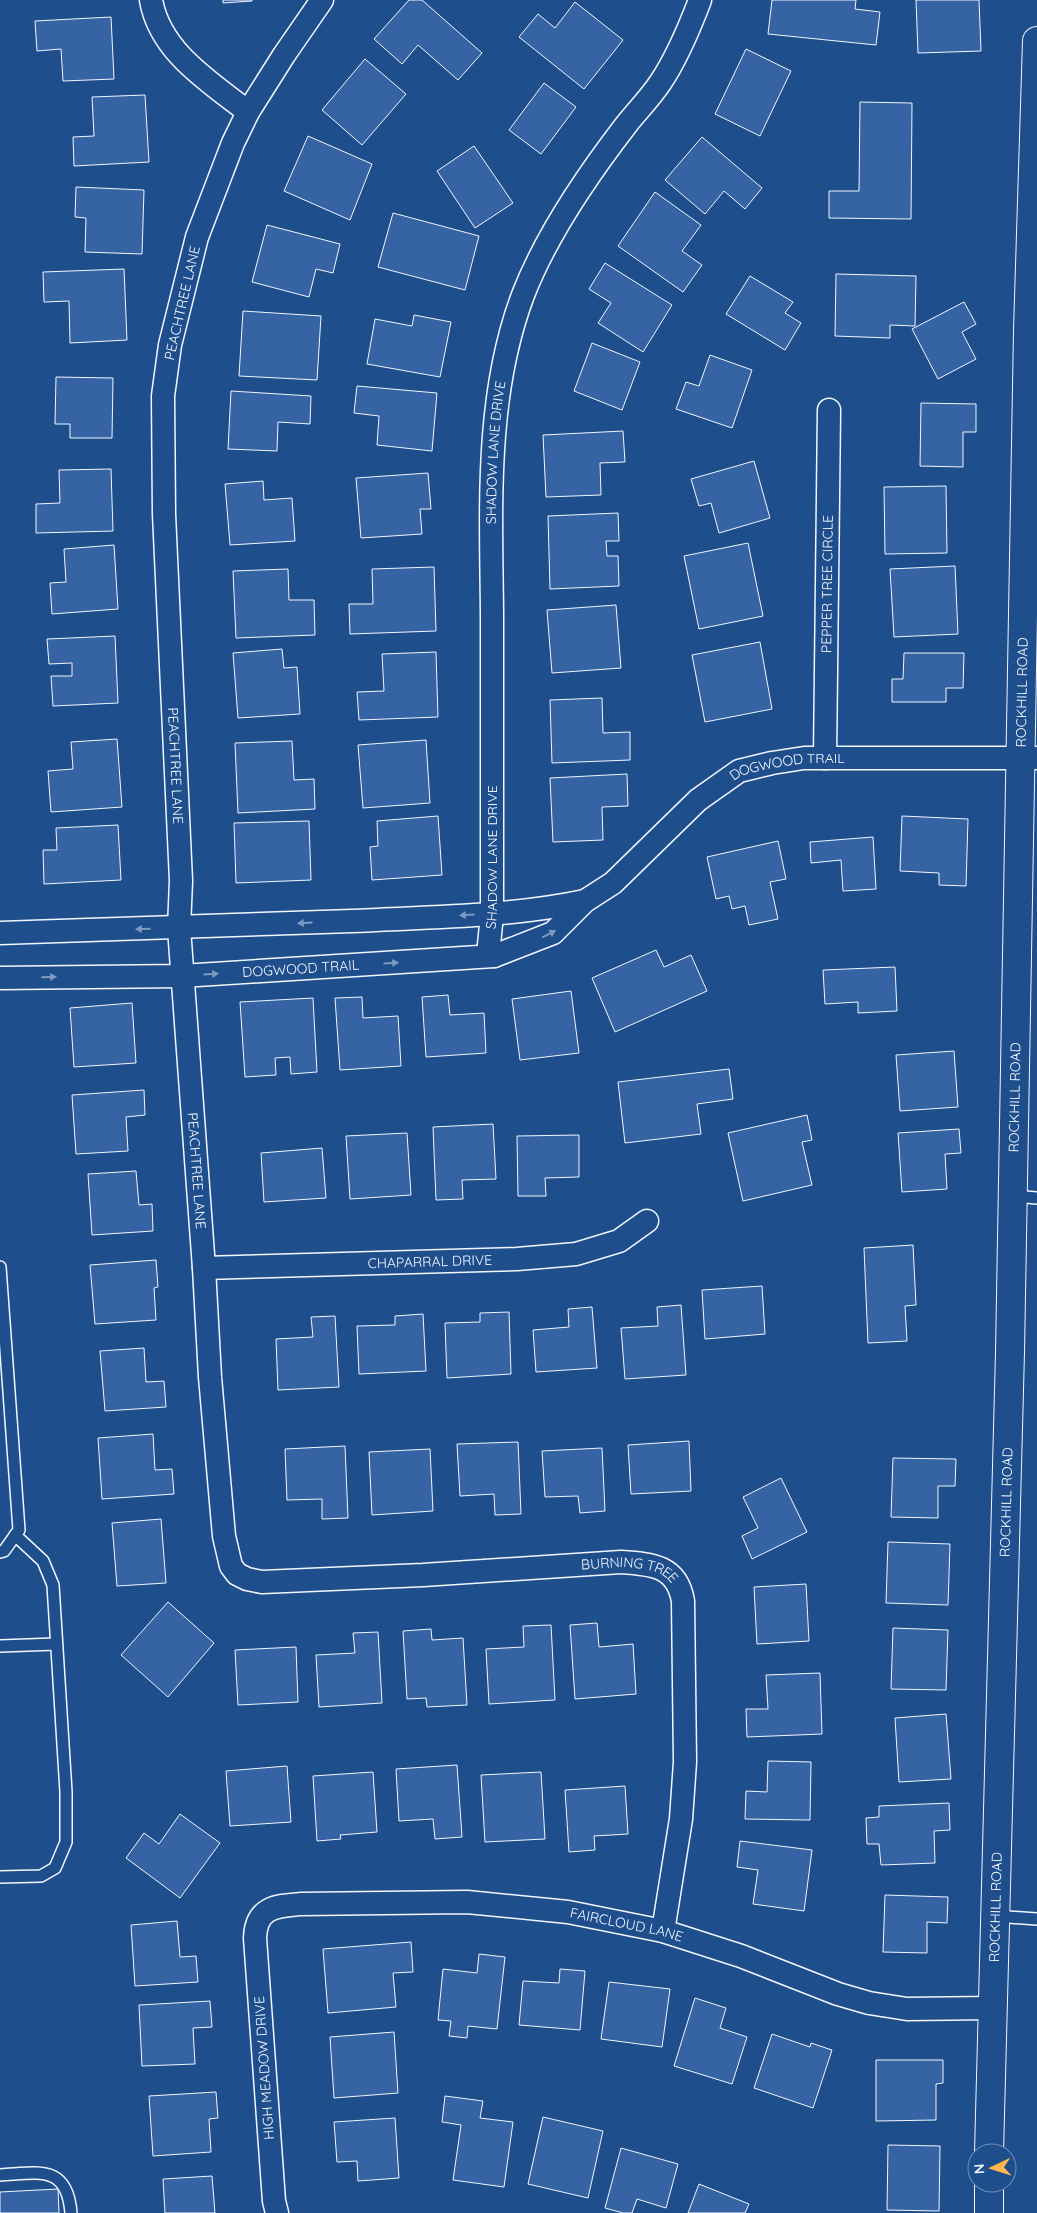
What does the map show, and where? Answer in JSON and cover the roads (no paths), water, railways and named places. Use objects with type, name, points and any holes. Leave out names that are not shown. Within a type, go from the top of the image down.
[{"type":"street","points":[[151,0],[160,30],[174,49],[204,77],[248,112]]},
{"type":"street","name":"PEACHTREE LANE","points":[[231,1566],[224,1536],[210,1377],[204,1268],[179,928],[181,881],[164,514],[163,396],[170,345],[197,237],[230,149],[248,112],[322,0]]},
{"type":"street","name":"SHADOW LANE DRIVE","points":[[494,956],[489,945],[492,914],[492,505],[497,398],[508,347],[523,294],[545,250],[580,189],[626,125],[660,83],[686,36],[700,0]]},
{"type":"street","name":"ROCKHILL ROAD","points":[[990,2143],[994,1916],[1025,1197],[1028,759],[1037,41]]},
{"type":"street","name":"PEPPER TREE CIRCLE","points":[[825,758],[829,410]]},
{"type":"street","name":"DOGWOOD TRAIL","points":[[0,978],[182,976],[494,956],[554,933],[585,901],[613,883],[698,800],[739,771],[804,758],[1028,759]]},
{"type":"street","name":"DOGWOOD TRAIL","points":[[0,933],[179,928],[492,914],[556,907],[585,901]]},
{"type":"street","name":"CHAPARRAL DRIVE","points":[[204,1268],[517,1258],[576,1254],[619,1241],[647,1221]]},
{"type":"street","name":"BURNING TREE","points":[[231,1566],[237,1574],[247,1579],[262,1582],[423,1575],[622,1562],[643,1563],[666,1570],[674,1576],[681,1588],[683,1601],[685,1762],[681,1819],[663,1931]]},
{"type":"street","name":"FAIRCLOUD LANE","points":[[256,1923],[263,1914],[278,1906],[293,1905],[467,1902],[568,1912],[663,1931],[741,1956],[838,1994],[869,2003],[907,2009],[992,2008]]},
{"type":"street","name":"HIGH MEADOW DRIVE","points":[[256,1923],[255,1938],[273,2191],[277,2213]]},
{"type":"street","points":[[988,2213],[989,2193]]},
{"type":"lane","points":[[0,1267],[19,1530],[4,1551],[0,1552]]},
{"type":"lane","points":[[0,1877],[41,1876],[56,1868],[66,1842],[66,1792],[53,1585],[43,1561],[15,1535]]},
{"type":"lane","points":[[0,1646],[56,1644]]},
{"type":"lane","points":[[994,1916],[1037,1919]]},
{"type":"lane","points":[[0,2175],[53,2175],[63,2181],[70,2198],[71,2213]]}]
